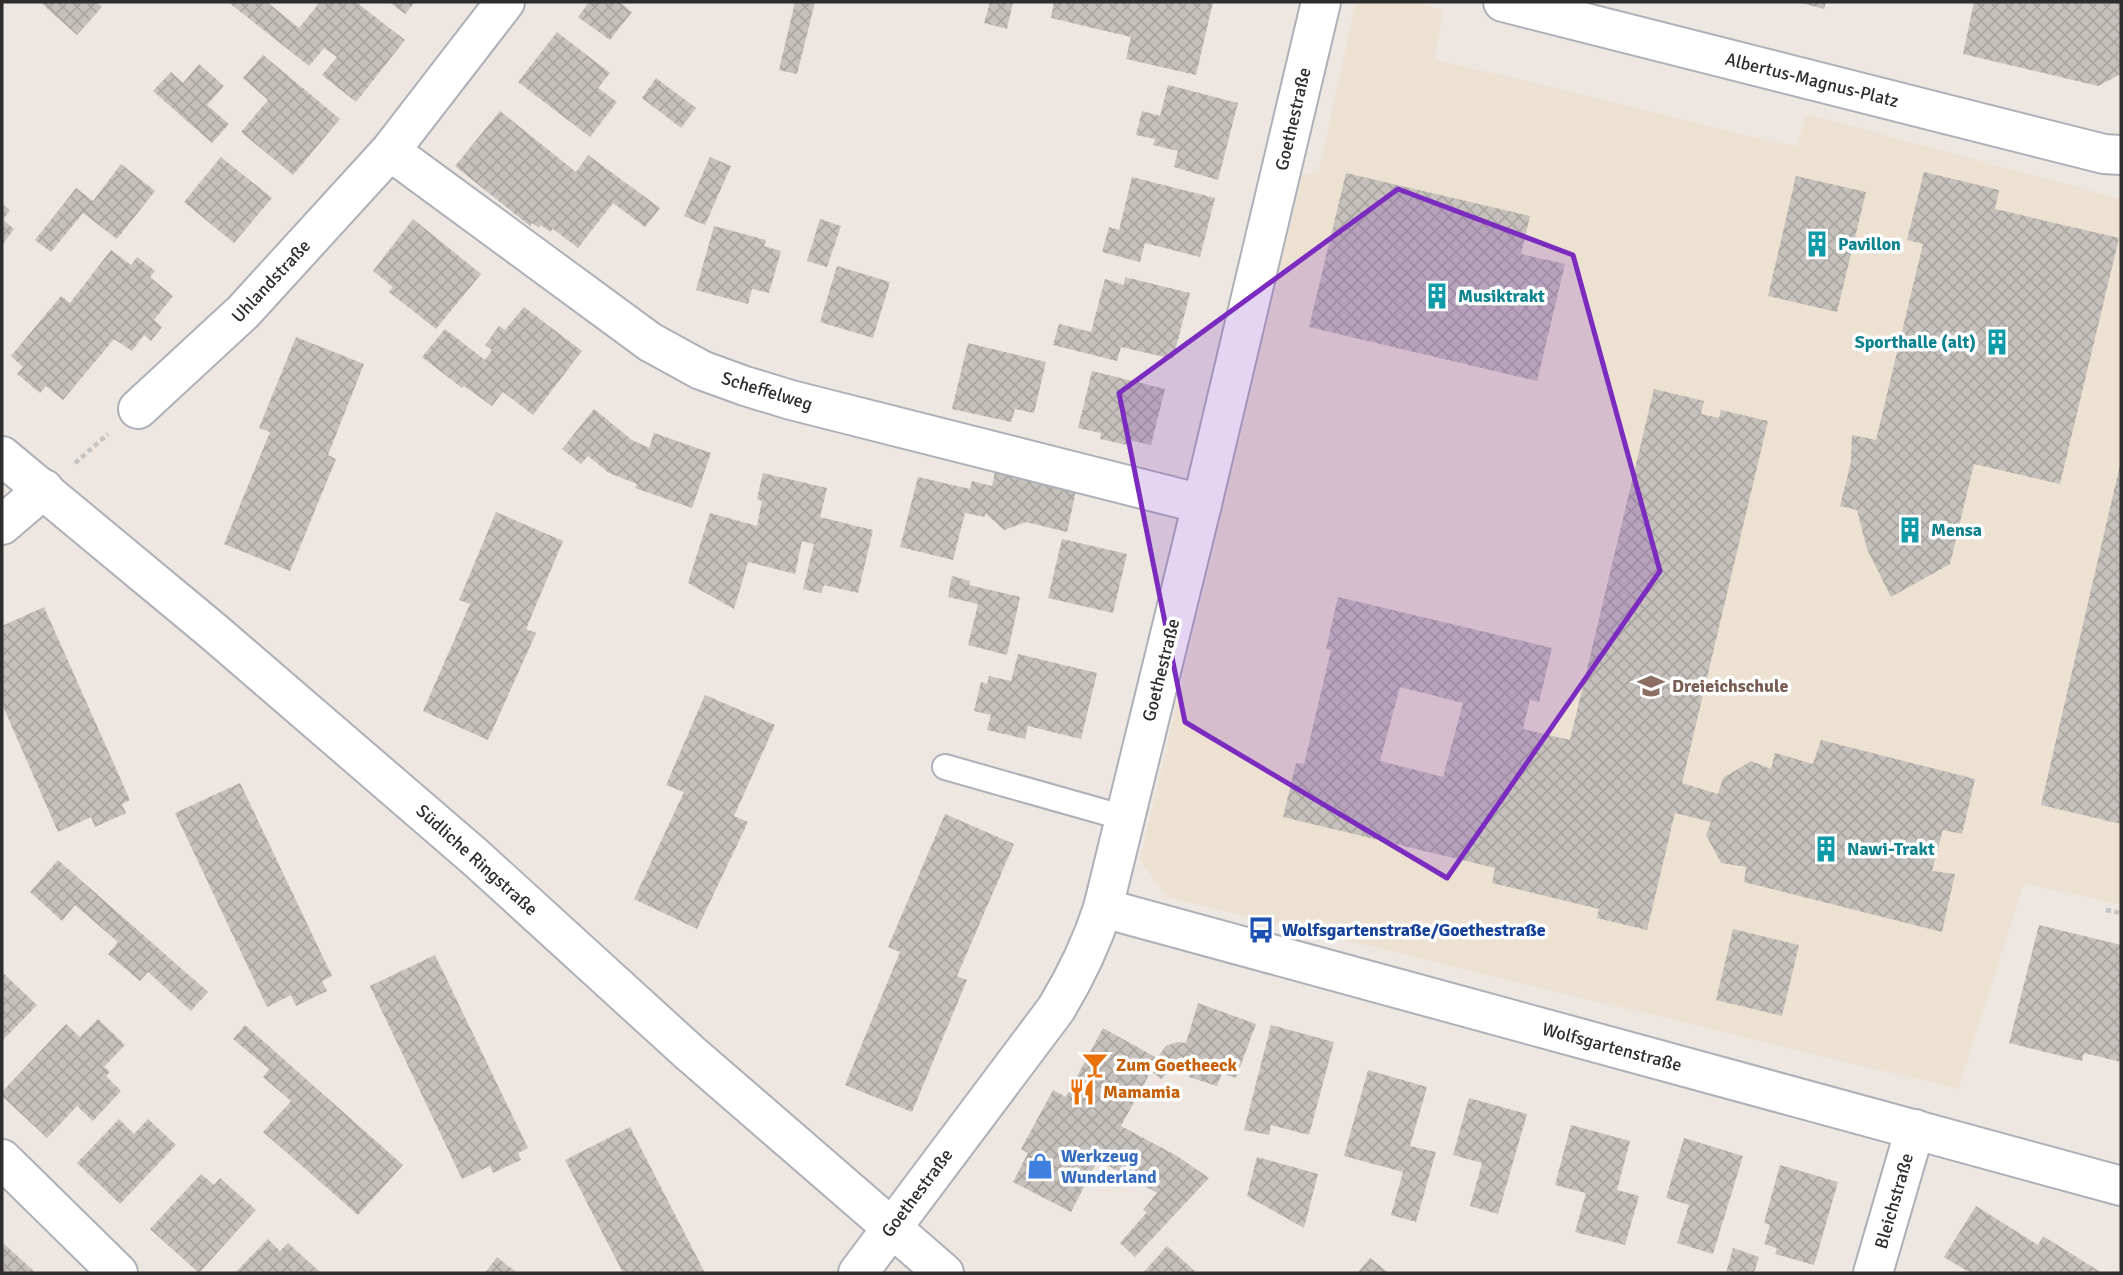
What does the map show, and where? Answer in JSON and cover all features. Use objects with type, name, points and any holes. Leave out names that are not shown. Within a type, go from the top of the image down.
[{"type":"street","name":"Uhlandstraße","points":[[138,408],[243,312],[390,151],[505,2]]},
{"type":"street","name":"Goethestraße","points":[[858,1273],[1056,1009],[1080,967],[1103,908],[1321,2]]},
{"type":"street","name":"Albertus-Magnus-Platz","points":[[1503,2],[2104,154],[2121,155]]},
{"type":"street","name":"Scheffelweg","points":[[390,151],[650,342],[701,370],[745,387],[791,400],[1202,504]]},
{"type":"street","name":"Südliche Ringstraße","points":[[2,456],[475,857],[690,1053],[944,1273]]},
{"type":"street","points":[[2,525],[44,489]]},
{"type":"street","name":"Wolfsgartenstraße","points":[[1103,908],[2121,1186]]},
{"type":"street","name":"Bleichstraße","points":[[1873,1273],[1915,1129]]},
{"type":"street","points":[[2,1159],[118,1273]]},
{"type":"lane","points":[[945,767],[1125,818]]},
{"type":"path","points":[[44,489],[138,408]]},
{"type":"path","points":[[2106,909],[2121,913]]},
{"type":"highlighted area","points":[[1398,189],[1573,255],[1660,571],[1447,878],[1185,722],[1119,393]]},
{"type":"shaded area","name":"Dreieichschule","points":[[1356,2],[1409,2],[1443,10],[1434,59],[1797,147],[1806,114],[2121,199],[2121,905],[2024,883],[1958,1089],[1167,897],[1140,860],[1302,176],[1319,171]]},
{"type":"building","points":[[40,2],[96,2],[102,7],[77,35]]},
{"type":"building","points":[[228,2],[267,2],[299,28],[320,2],[356,2],[405,40],[356,102],[322,75],[337,57],[324,48],[309,66]]},
{"type":"building","points":[[389,2],[415,2],[405,14]]},
{"type":"building","points":[[589,2],[619,2],[632,12],[610,40],[578,17]]},
{"type":"building","points":[[795,2],[815,2],[797,74],[779,70]]},
{"type":"building","points":[[990,2],[1013,2],[1007,29],[984,23]]},
{"type":"building","points":[[1054,2],[1213,2],[1196,75],[1126,59],[1131,37],[1051,18]]},
{"type":"building","points":[[1798,2],[1826,2],[1824,9]]},
{"type":"building","points":[[1974,2],[2121,2],[2121,74],[2098,86],[1963,54]]},
{"type":"building","points":[[557,32],[610,73],[598,88],[617,102],[590,137],[518,82]]},
{"type":"building","points":[[263,55],[340,119],[293,175],[241,132],[268,100],[243,78]]},
{"type":"building","points":[[199,64],[224,86],[207,105],[229,124],[212,143],[153,91],[171,72],[183,83]]},
{"type":"building","points":[[656,78],[696,108],[681,128],[642,98]]},
{"type":"building","points":[[1168,85],[1238,103],[1218,180],[1174,167],[1178,151],[1153,145],[1155,139],[1136,135],[1142,111],[1160,116]]},
{"type":"building","points":[[500,111],[576,172],[588,155],[660,208],[645,227],[613,203],[578,248],[553,229],[550,232],[541,225],[539,228],[532,223],[530,226],[455,166]]},
{"type":"building","points":[[221,157],[272,198],[234,243],[184,202]]},
{"type":"building","points":[[710,157],[731,166],[705,225],[684,216]]},
{"type":"building","points":[[121,164],[155,191],[117,239],[83,213],[51,252],[35,240],[76,188],[93,201]]},
{"type":"building","name":"Sporthalle (alt)","points":[[1924,172],[1999,190],[1995,209],[2119,238],[2060,484],[1974,464],[1950,564],[1891,597],[1867,549],[1857,510],[1840,506],[1851,462],[1852,435],[1876,440],[1923,244],[1907,240]]},
{"type":"building","name":"Musiktrakt","points":[[1346,173],[1530,216],[1521,254],[1565,264],[1537,381],[1309,327]]},
{"type":"building","name":"Pavillon","points":[[1796,176],[1866,192],[1837,312],[1768,296]]},
{"type":"building","points":[[1132,177],[1215,198],[1200,257],[1145,243],[1140,262],[1102,252],[1109,227],[1119,230]]},
{"type":"building","points":[[2,204],[10,210],[3,220],[14,229],[2,245]]},
{"type":"building","points":[[413,219],[481,274],[436,329],[389,292],[393,287],[373,271]]},
{"type":"building","points":[[820,219],[841,226],[827,267],[807,261]]},
{"type":"building","points":[[714,226],[766,240],[764,246],[781,251],[769,293],[752,289],[748,304],[696,290]]},
{"type":"building","points":[[111,250],[131,265],[137,257],[155,271],[150,277],[173,296],[154,320],[162,327],[151,341],[144,335],[132,351],[114,339],[63,400],[46,386],[40,393],[17,374],[23,367],[11,356],[61,296],[70,303]]},
{"type":"building","points":[[837,266],[890,282],[873,338],[820,322]]},
{"type":"building","points":[[1125,277],[1190,293],[1173,359],[1121,347],[1117,361],[1053,345],[1059,324],[1091,332],[1105,279],[1124,285]]},
{"type":"building","points":[[524,307],[582,351],[533,415],[503,392],[492,406],[464,386],[462,388],[422,357],[445,329],[485,360],[492,350],[485,345],[499,326],[505,330]]},
{"type":"building","points":[[296,337],[364,364],[328,455],[336,459],[290,571],[224,544],[270,432],[259,428]]},
{"type":"building","points":[[968,343],[1046,362],[1034,413],[1015,409],[1011,422],[952,409]]},
{"type":"building","points":[[1092,371],[1165,389],[1151,445],[1128,440],[1127,445],[1100,439],[1101,433],[1078,428]]},
{"type":"building","points":[[1654,389],[1704,401],[1701,414],[1719,418],[1721,410],[1768,421],[1682,783],[1718,794],[1723,778],[1751,761],[1771,769],[1775,753],[1813,764],[1821,740],[1975,779],[1962,834],[1943,830],[1932,871],[1955,874],[1942,932],[1744,882],[1746,867],[1721,863],[1706,835],[1711,822],[1675,813],[1647,930],[1597,918],[1599,909],[1492,883],[1495,868],[1283,817],[1296,763],[1304,764],[1331,650],[1326,649],[1338,597],[1552,648],[1539,702],[1530,700],[1523,729],[1570,740]],"holes":[[[1400,687],[1463,703],[1443,777],[1380,761]]]},
{"type":"building","points":[[594,409],[632,440],[649,448],[654,433],[711,453],[692,508],[635,488],[637,484],[609,473],[588,456],[581,464],[562,449]]},
{"type":"building","points":[[2121,465],[2121,824],[2041,805]]},
{"type":"building","points":[[995,472],[1076,491],[1067,532],[1026,522],[1004,530],[985,513],[985,517],[965,513],[953,560],[900,547],[918,477],[970,489],[972,481],[992,486]]},
{"type":"building","points":[[763,473],[827,488],[820,517],[873,530],[858,593],[824,585],[821,593],[803,589],[814,544],[802,541],[795,574],[748,562],[734,609],[688,583],[710,513],[757,526],[762,501],[757,499]]},
{"type":"building","points":[[496,512],[563,541],[526,629],[536,633],[488,740],[423,711],[470,604],[459,600]]},
{"type":"building","points":[[1062,539],[1127,554],[1113,613],[1048,598]]},
{"type":"building","points":[[952,576],[970,581],[969,585],[1020,597],[1007,655],[968,645],[978,604],[948,597]]},
{"type":"building","points":[[44,607],[130,800],[122,804],[126,813],[95,827],[91,817],[58,832],[2,704],[2,626]]},
{"type":"building","points":[[1018,654],[1097,673],[1081,739],[1028,726],[1025,739],[987,730],[991,715],[974,711],[981,682],[987,684],[989,676],[1011,681]]},
{"type":"building","points":[[705,695],[775,725],[734,816],[748,822],[697,929],[634,899],[684,792],[666,785]]},
{"type":"building","points":[[240,783],[332,976],[322,981],[327,991],[296,1006],[291,995],[267,1007],[175,813]]},
{"type":"building","points":[[945,814],[1014,844],[957,976],[967,980],[912,1112],[845,1085],[900,952],[888,947]]},
{"type":"building","points":[[58,860],[208,992],[191,1011],[148,972],[140,981],[108,954],[118,942],[75,905],[62,921],[30,892]]},
{"type":"building","points":[[2039,925],[2121,945],[2121,1062],[2084,1053],[2082,1061],[2009,1043]]},
{"type":"building","points":[[1733,929],[1799,945],[1782,1016],[1716,1000]]},
{"type":"building","points":[[435,955],[528,1148],[518,1153],[521,1160],[493,1173],[490,1166],[462,1179],[370,986]]},
{"type":"building","points":[[2,972],[37,1005],[2,1041]]},
{"type":"building","points":[[1198,1003],[1256,1024],[1236,1078],[1222,1073],[1217,1086],[1189,1077],[1194,1062],[1181,1057],[1161,1079],[1151,1071],[1121,1126],[1177,1156],[1209,1178],[1135,1257],[1120,1243],[1147,1212],[1143,1210],[1157,1193],[1098,1160],[1071,1212],[1013,1182],[1028,1153],[1021,1149],[1053,1090],[1066,1097],[1103,1028],[1157,1058],[1166,1046],[1177,1042],[1186,1043]]},
{"type":"building","points":[[98,1019],[125,1045],[104,1067],[110,1072],[106,1076],[121,1091],[93,1121],[77,1106],[47,1138],[2,1096],[2,1092],[66,1024],[80,1037]]},
{"type":"building","points":[[245,1025],[403,1165],[358,1215],[263,1132],[291,1101],[263,1077],[269,1069],[233,1039]]},
{"type":"building","points":[[1271,1025],[1334,1042],[1309,1135],[1271,1125],[1269,1135],[1244,1130]]},
{"type":"building","points":[[1368,1070],[1427,1087],[1410,1146],[1436,1152],[1416,1222],[1391,1215],[1403,1172],[1344,1156]]},
{"type":"building","points":[[1469,1098],[1527,1114],[1498,1214],[1470,1206],[1482,1163],[1453,1155]]},
{"type":"building","points":[[119,1119],[134,1134],[148,1119],[176,1145],[120,1204],[77,1163]]},
{"type":"building","points":[[1571,1125],[1630,1141],[1617,1190],[1639,1196],[1625,1245],[1575,1232],[1586,1193],[1555,1185]]},
{"type":"building","points":[[630,1127],[705,1273],[623,1273],[565,1160]]},
{"type":"building","points":[[1684,1138],[1743,1156],[1713,1254],[1677,1243],[1689,1205],[1666,1198]]},
{"type":"building","points":[[1257,1157],[1318,1174],[1304,1228],[1247,1196]]},
{"type":"building","points":[[1780,1165],[1838,1182],[1814,1265],[1775,1254],[1777,1248],[1764,1244],[1770,1225],[1764,1223]]},
{"type":"building","points":[[201,1174],[214,1185],[220,1178],[256,1210],[199,1273],[150,1229]]},
{"type":"building","points":[[1976,1206],[2038,1245],[2043,1236],[2102,1273],[1970,1273],[1944,1257]]},
{"type":"building","points":[[268,1239],[280,1251],[288,1243],[321,1273],[235,1273]]},
{"type":"building","points":[[2,1242],[36,1273],[2,1273]]},
{"type":"building","points":[[1167,1246],[1197,1273],[1143,1273]]},
{"type":"building","points":[[1733,1248],[1759,1257],[1754,1273],[1726,1273]]},
{"type":"building","points":[[497,1257],[517,1273],[485,1273]]},
{"type":"building","points":[[1370,1258],[1389,1273],[1357,1273]]},
{"type":"place","name":"Pavillon","points":[[1817,244]]},
{"type":"place","name":"Musiktrakt","points":[[1437,296]]},
{"type":"place","name":"Sporthalle (alt)","points":[[1997,342]]},
{"type":"place","name":"Mensa","points":[[1910,530]]},
{"type":"place","name":"Dreieichschule","points":[[1651,686]]},
{"type":"place","name":"Nawi-Trakt","points":[[1826,849]]},
{"type":"place","name":"Wolfsgartenstraße/Goethestraße","points":[[1261,930]]},
{"type":"place","name":"Zum Goetheeck","points":[[1095,1065]]},
{"type":"place","name":"Mamamia","points":[[1082,1092]]},
{"type":"place","name":"Werkzeug Wunderland","points":[[1040,1166]]}]
